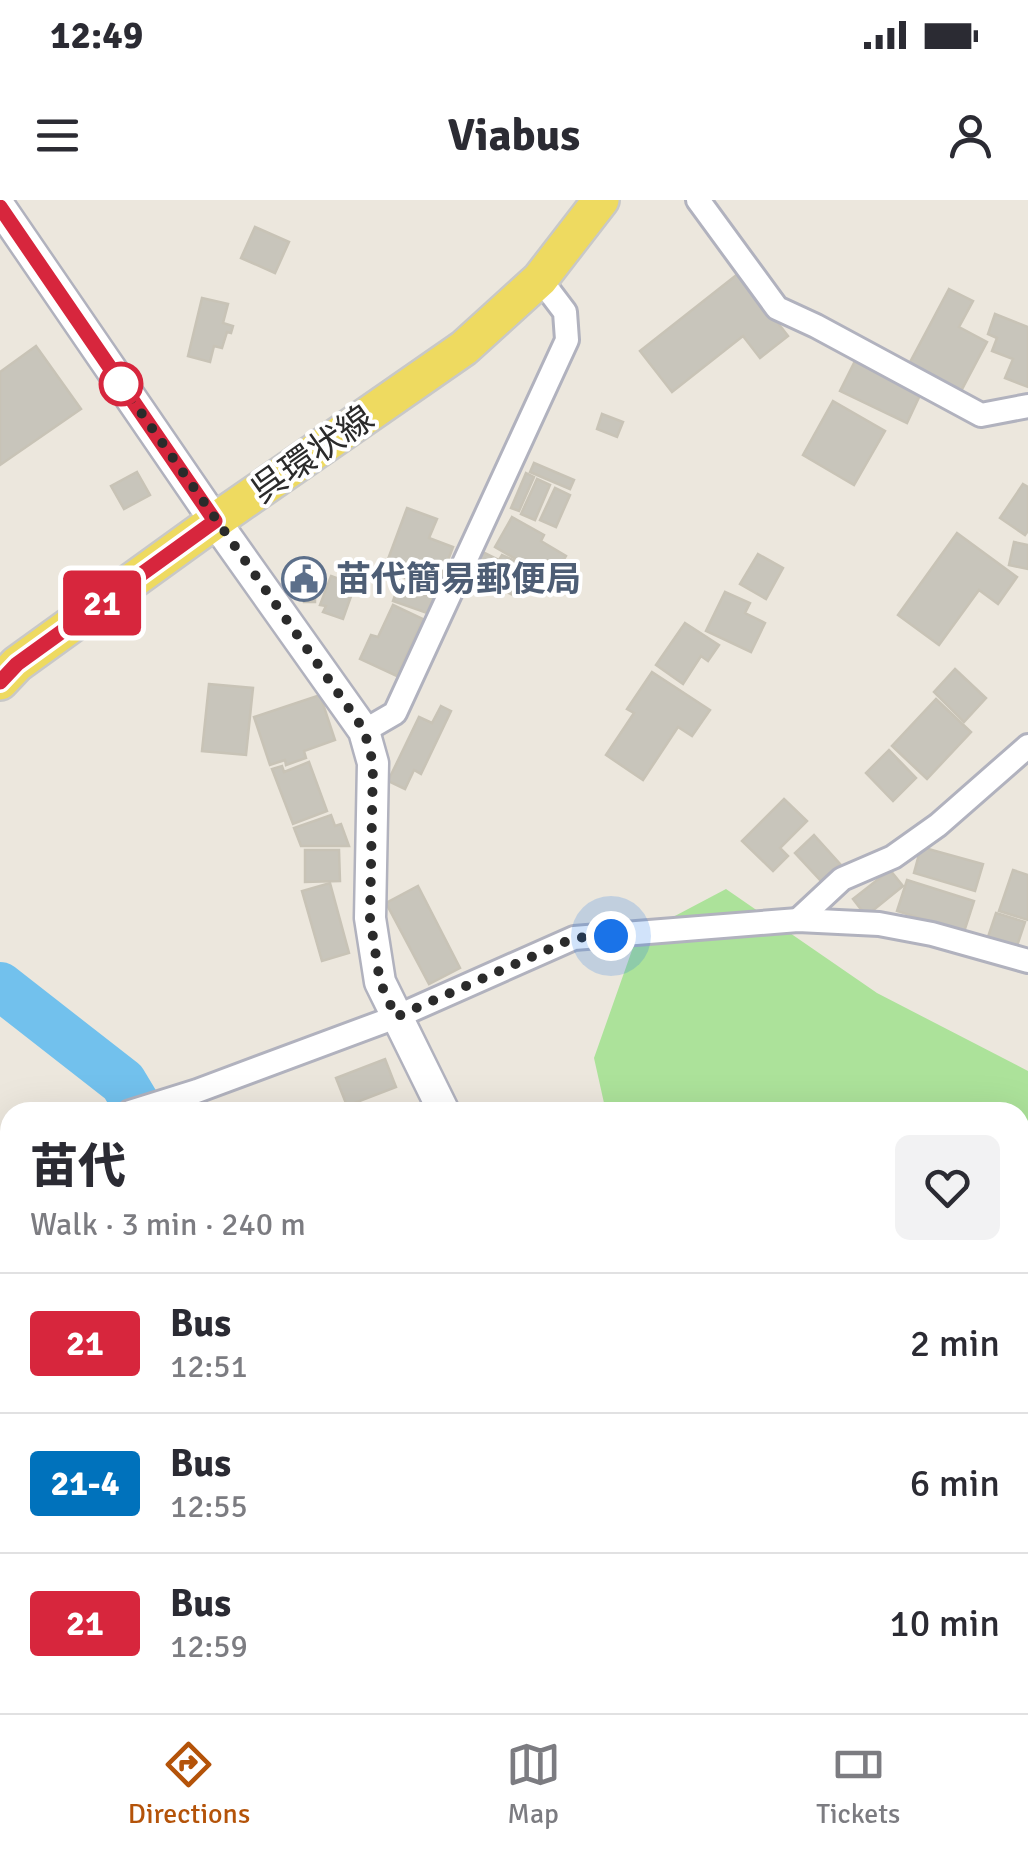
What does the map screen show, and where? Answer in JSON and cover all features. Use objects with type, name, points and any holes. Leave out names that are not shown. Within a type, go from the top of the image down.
[{"type":"main road","name":"呉環状線","points":[[0,682],[17,664],[215,521],[464,348],[540,279],[601,200]]},
{"type":"main road","points":[[0,207],[364,730],[373,763],[370,918],[380,982],[439,1102]]},
{"type":"street","points":[[698,200],[777,308],[981,415],[1028,406]]},
{"type":"street","points":[[364,730],[395,713],[567,340],[565,312],[540,279]]},
{"type":"street","points":[[798,920],[842,880],[894,857],[938,825],[1028,746]]},
{"type":"street","points":[[161,1102],[396,1017],[574,938],[798,920],[879,924],[932,934],[1028,961]]},
{"type":"green space","points":[[726,889],[877,993],[1028,1071],[1028,1102],[604,1102],[594,1058],[637,936]]},
{"type":"building","points":[[255,227],[289,242],[275,273],[241,258]]},
{"type":"building","points":[[739,273],[788,336],[760,358],[743,336],[672,392],[640,351]]},
{"type":"building","points":[[949,289],[973,301],[959,327],[987,342],[960,393],[908,366]]},
{"type":"building","points":[[202,298],[228,304],[223,323],[233,326],[222,348],[214,346],[210,362],[188,356]]},
{"type":"building","points":[[995,314],[1028,327],[1028,387],[1005,378],[1013,359],[992,351],[997,338],[988,334]]},
{"type":"building","points":[[36,346],[81,409],[0,465],[0,372]]},
{"type":"building","points":[[858,355],[921,393],[907,423],[840,391]]},
{"type":"building","points":[[833,401],[885,431],[854,485],[803,455]]},
{"type":"building","points":[[602,414],[623,422],[617,437],[597,429]]},
{"type":"building","points":[[534,463],[574,480],[570,489],[530,472]]},
{"type":"building","points":[[137,472],[150,495],[124,509],[111,486]]},
{"type":"building","points":[[526,473],[534,477],[519,511],[511,508]]},
{"type":"building","points":[[537,479],[550,485],[535,520],[521,514]]},
{"type":"building","points":[[1023,484],[1028,487],[1025,535],[1000,518]]},
{"type":"building","points":[[555,488],[570,495],[556,527],[540,520]]},
{"type":"building","points":[[407,508],[437,519],[429,538],[453,547],[437,590],[384,570]]},
{"type":"building","points":[[512,517],[544,535],[541,541],[566,556],[552,580],[495,547]]},
{"type":"building","points":[[957,533],[1017,577],[998,604],[979,590],[939,645],[898,615]]},
{"type":"building","points":[[1014,542],[1028,545],[1028,569],[1009,565]]},
{"type":"building","points":[[483,552],[522,564],[519,570],[524,572],[513,595],[472,575]]},
{"type":"building","points":[[758,554],[783,568],[766,599],[740,584]]},
{"type":"building","points":[[293,567],[315,567],[315,602],[304,602],[304,596],[298,596],[298,589],[293,589]]},
{"type":"building","points":[[331,576],[355,585],[343,619],[323,612],[326,606],[320,605]]},
{"type":"building","points":[[400,581],[435,594],[427,613],[393,601]]},
{"type":"building","points":[[725,592],[750,603],[745,613],[765,623],[751,652],[706,631]]},
{"type":"building","points":[[393,605],[423,619],[397,676],[360,659],[371,635],[378,637]]},
{"type":"building","points":[[685,623],[719,645],[708,661],[701,656],[683,684],[656,665]]},
{"type":"building","points":[[955,669],[986,698],[964,722],[934,692]]},
{"type":"building","points":[[652,672],[710,710],[692,736],[678,727],[643,780],[606,755],[634,713],[627,709]]},
{"type":"building","points":[[209,684],[253,688],[246,755],[202,751]]},
{"type":"building","points":[[320,695],[335,740],[304,751],[306,758],[286,765],[285,760],[270,765],[254,717]]},
{"type":"building","points":[[936,699],[971,732],[927,779],[892,746]]},
{"type":"building","points":[[441,706],[451,711],[421,774],[414,770],[405,789],[388,781],[419,717],[432,723]]},
{"type":"building","points":[[889,750],[916,778],[893,801],[866,773]]},
{"type":"building","points":[[309,762],[327,811],[293,824],[272,769],[282,766],[284,772]]},
{"type":"building","points":[[784,799],[807,821],[780,848],[788,856],[773,871],[742,841]]},
{"type":"building","points":[[331,815],[335,826],[341,824],[349,846],[301,846],[294,828]]},
{"type":"building","points":[[814,835],[840,864],[821,881],[795,853]]},
{"type":"building","points":[[921,847],[983,864],[975,891],[914,873]]},
{"type":"building","points":[[305,850],[339,850],[340,881],[305,882]]},
{"type":"building","points":[[890,870],[903,886],[866,916],[853,899]]},
{"type":"building","points":[[1013,870],[1028,875],[1028,920],[999,911]]},
{"type":"building","points":[[907,880],[974,901],[964,932],[897,911]]},
{"type":"building","points":[[330,883],[349,953],[322,961],[302,891]]},
{"type":"building","points":[[418,886],[460,968],[429,984],[386,903]]},
{"type":"building","points":[[996,913],[1025,922],[1017,946],[988,937]]},
{"type":"building","points":[[385,1059],[396,1087],[357,1102],[345,1102],[336,1078]]},
{"type":"waterway","points":[[0,986],[123,1082],[135,1102]]},
{"type":"bus line","name":"21","points":[[0,207],[215,521],[17,664],[0,682]]},
{"type":"place","name":"苗代簡易郵便局","points":[[304,579]]},
{"type":"route","points":[[121,384],[364,730],[373,763],[370,918],[380,982],[396,1017],[574,938],[611,936]]}]
